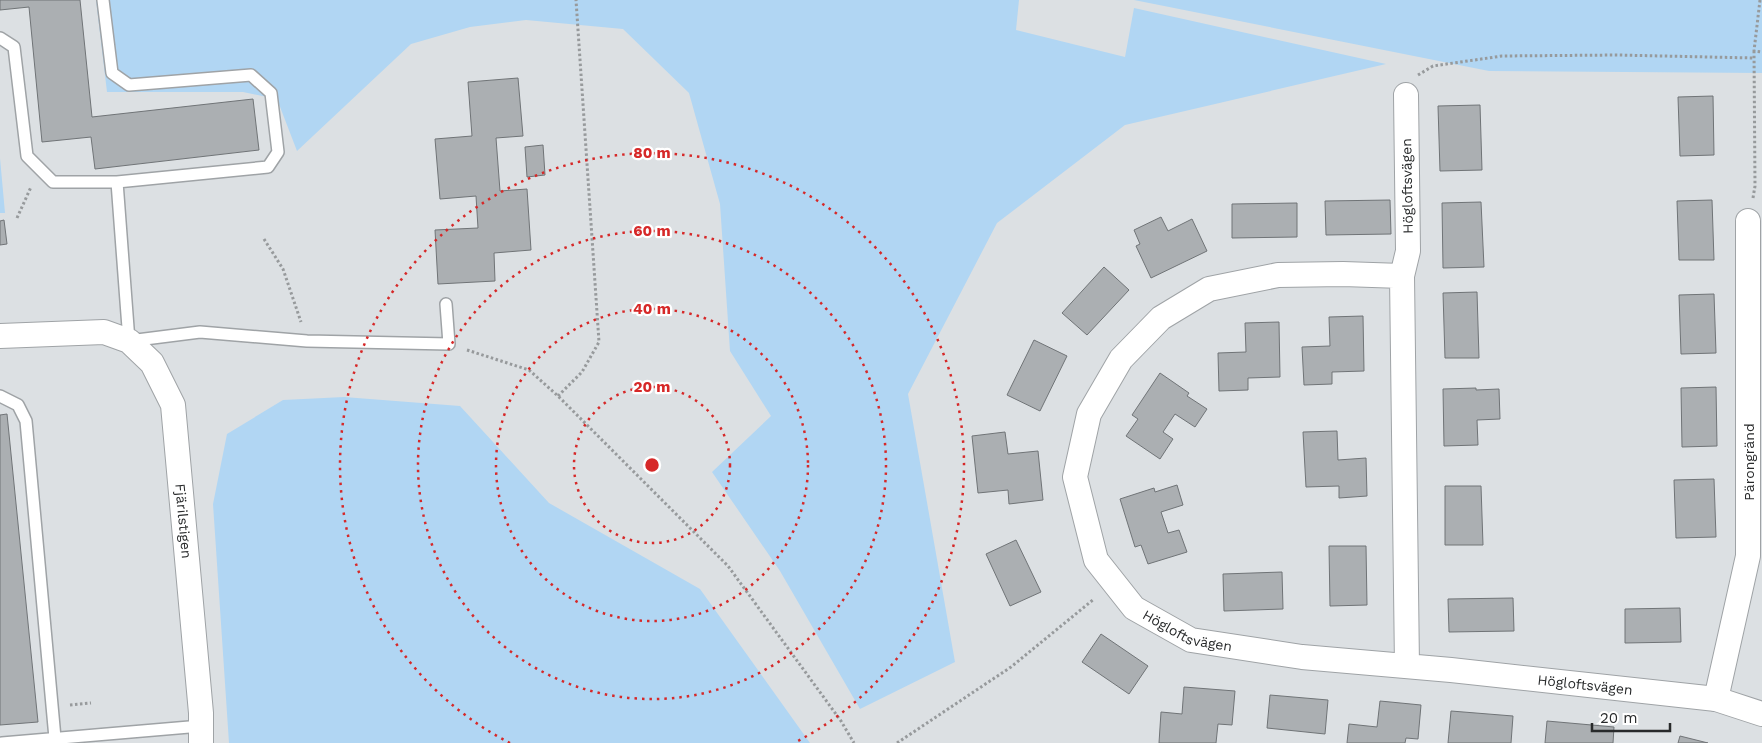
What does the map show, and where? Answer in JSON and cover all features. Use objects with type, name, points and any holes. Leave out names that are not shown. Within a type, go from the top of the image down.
[{"type":"street","name":"Högloftsvägen","points":[[1406,95],[1408,251],[1402,276],[1407,666]]},
{"type":"street","name":"Pärongränd","points":[[1716,699],[1748,556],[1748,221]]},
{"type":"street","name":"Högloftsvägen","points":[[1402,276],[1343,274],[1278,275],[1209,290],[1161,318],[1121,359],[1088,414],[1075,477],[1096,560],[1134,608],[1191,640],[1302,657],[1407,666],[1716,699],[1762,714]]},
{"type":"street","name":"Fjärilstigen","points":[[0,336],[104,332],[129,341],[152,363],[173,405],[201,735]]},
{"type":"lane","points":[[0,38],[14,47],[27,156],[53,182],[117,182],[268,167],[278,152],[271,93],[251,76],[129,85],[112,73],[103,0]]},
{"type":"lane","points":[[117,182],[129,341],[200,332],[307,341],[449,344],[446,304]]},
{"type":"lane","points":[[0,396],[18,404],[26,421],[55,738]]},
{"type":"lane","points":[[2,743],[55,738],[201,735]]},
{"type":"path","points":[[558,396],[582,372],[599,342],[576,0]]},
{"type":"path","points":[[1748,221],[1755,186],[1754,51],[1760,0]]},
{"type":"path","points":[[1754,51],[1762,52]]},
{"type":"path","points":[[1406,95],[1409,79],[1433,66],[1502,56],[1617,55],[1754,58]]},
{"type":"path","points":[[17,218],[40,169]]},
{"type":"path","points":[[264,239],[283,269],[307,341]]},
{"type":"path","points":[[449,344],[529,370],[558,396],[728,566],[841,721],[854,743]]},
{"type":"path","points":[[897,743],[1011,667],[1114,583]]},
{"type":"shaded area","points":[[96,0],[1019,0],[1016,30],[1125,57],[1134,8],[1386,64],[1125,125],[997,223],[908,394],[955,662],[860,709],[780,571],[712,472],[771,416],[730,351],[720,204],[689,93],[623,29],[526,20],[470,27],[411,44],[297,151],[277,99],[243,92],[107,92]]},
{"type":"shaded area","points":[[1134,0],[1762,0],[1762,73],[1489,71]]},
{"type":"shaded area","points":[[0,158],[5,213],[0,213]]},
{"type":"shaded area","points":[[344,397],[460,406],[549,503],[700,589],[810,743],[229,743],[213,504],[227,434],[283,400]]},
{"type":"building","points":[[0,0],[80,0],[92,117],[253,99],[259,150],[95,169],[91,137],[42,142],[29,7],[0,10]]},
{"type":"building","points":[[518,78],[523,136],[496,138],[500,191],[527,189],[531,250],[494,253],[495,281],[438,284],[435,230],[478,228],[476,196],[440,199],[435,139],[472,136],[468,82]]},
{"type":"building","points":[[1713,96],[1714,155],[1680,156],[1678,97]]},
{"type":"building","points":[[1480,105],[1482,170],[1440,171],[1438,106]]},
{"type":"building","points":[[543,145],[545,175],[527,177],[525,147]]},
{"type":"building","points":[[1390,200],[1391,234],[1326,235],[1325,201]]},
{"type":"building","points":[[1712,200],[1714,260],[1679,260],[1677,201]]},
{"type":"building","points":[[1481,202],[1484,267],[1443,268],[1442,203]]},
{"type":"building","points":[[1297,203],[1297,237],[1232,238],[1232,204]]},
{"type":"building","points":[[1161,217],[1168,231],[1192,219],[1207,251],[1151,278],[1136,246],[1140,244],[1134,230]]},
{"type":"building","points":[[4,220],[7,244],[0,245],[0,221]]},
{"type":"building","points":[[1104,267],[1129,290],[1087,335],[1062,313]]},
{"type":"building","points":[[1477,292],[1479,358],[1445,358],[1443,293]]},
{"type":"building","points":[[1714,294],[1716,353],[1681,354],[1679,295]]},
{"type":"building","points":[[1363,316],[1364,371],[1332,372],[1332,384],[1304,385],[1302,347],[1330,346],[1329,317]]},
{"type":"building","points":[[1279,322],[1280,377],[1248,378],[1248,390],[1219,391],[1218,353],[1246,352],[1245,323]]},
{"type":"building","points":[[1034,340],[1067,356],[1040,411],[1007,395]]},
{"type":"building","points":[[1160,373],[1189,393],[1187,396],[1207,409],[1195,427],[1175,414],[1163,432],[1173,439],[1160,459],[1126,436],[1138,419],[1132,415]]},
{"type":"building","points":[[1716,387],[1717,446],[1682,447],[1681,388]]},
{"type":"building","points":[[1476,388],[1476,390],[1499,389],[1500,419],[1477,420],[1478,445],[1444,446],[1443,389]]},
{"type":"building","points":[[7,414],[38,722],[0,725],[0,415]]},
{"type":"building","points":[[1337,431],[1338,460],[1366,458],[1367,496],[1339,498],[1339,486],[1306,487],[1303,432]]},
{"type":"building","points":[[1005,432],[1008,454],[1038,451],[1043,500],[1009,504],[1008,490],[978,493],[972,436]]},
{"type":"building","points":[[1714,479],[1716,537],[1676,538],[1674,480]]},
{"type":"building","points":[[1177,485],[1183,505],[1161,512],[1168,533],[1179,530],[1187,552],[1148,564],[1141,545],[1135,547],[1120,499],[1154,488],[1155,492]]},
{"type":"building","points":[[1445,486],[1481,486],[1483,545],[1445,545]]},
{"type":"building","points":[[1016,540],[1041,592],[1010,606],[986,554]]},
{"type":"building","points":[[1329,546],[1366,546],[1367,605],[1330,606]]},
{"type":"building","points":[[1282,572],[1283,609],[1224,611],[1223,574]]},
{"type":"building","points":[[1513,598],[1514,631],[1449,632],[1448,599]]},
{"type":"building","points":[[1680,608],[1681,642],[1625,643],[1625,609]]},
{"type":"building","points":[[1101,634],[1148,666],[1129,694],[1082,662]]},
{"type":"building","points":[[1184,687],[1235,691],[1232,725],[1218,724],[1216,743],[1159,743],[1161,712],[1182,714]]},
{"type":"building","points":[[1270,695],[1328,700],[1325,734],[1267,728]]},
{"type":"building","points":[[1380,701],[1421,705],[1418,739],[1406,738],[1405,743],[1347,743],[1349,724],[1377,727]]},
{"type":"building","points":[[1451,711],[1513,716],[1511,743],[1448,743]]},
{"type":"building","points":[[1547,721],[1614,727],[1613,743],[1545,743]]},
{"type":"building","points":[[1680,736],[1708,743],[1678,743]]}]
